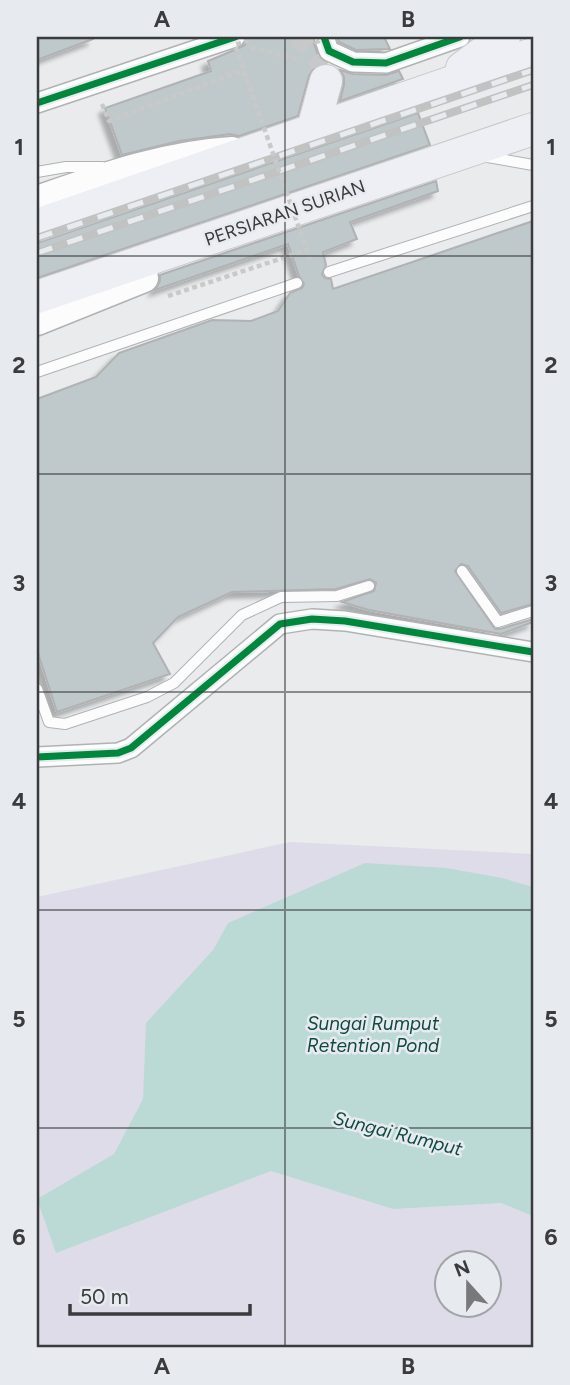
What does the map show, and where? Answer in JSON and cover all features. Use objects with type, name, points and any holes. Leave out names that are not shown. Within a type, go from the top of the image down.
[{"type":"main road","points":[[438,86],[503,44]]},
{"type":"main road","points":[[37,225],[533,54]]},
{"type":"main road","points":[[313,128],[323,74]]},
{"type":"main road","name":"PERSIARAN SURIAN","points":[[37,297],[533,129]]},
{"type":"main road","points":[[37,200],[131,168],[200,153],[256,149]]},
{"type":"main road","points":[[37,321],[156,287],[230,232]]},
{"type":"street","points":[[37,103],[235,37]]},
{"type":"street","points":[[324,37],[329,51],[353,62],[386,63],[460,37]]},
{"type":"street","points":[[37,757],[118,752],[131,748],[281,624],[312,619],[345,621],[533,652]]},
{"type":"lane","points":[[463,153],[533,165]]},
{"type":"lane","points":[[37,172],[66,167],[131,168]]},
{"type":"lane","points":[[328,272],[533,206]]},
{"type":"lane","points":[[37,372],[297,283]]},
{"type":"lane","points":[[462,571],[498,622],[533,611]]},
{"type":"lane","points":[[37,688],[49,722],[65,724],[147,697],[174,683],[242,615],[281,597],[337,596],[369,586]]},
{"type":"path","points":[[257,37],[235,45],[311,262]]},
{"type":"path","points":[[308,37],[316,42],[332,37]]},
{"type":"path","points":[[109,121],[244,71]]},
{"type":"path","points":[[156,287],[307,250]]},
{"type":"shaded area","points":[[290,842],[533,854],[533,1348],[37,1348],[37,897]]},
{"type":"water","name":"Sungai Rumput Retention Pond","points":[[365,863],[447,868],[502,878],[533,887],[533,1216],[501,1203],[393,1209],[271,1171],[56,1253],[37,1199],[114,1154],[143,1099],[146,1023],[213,950],[228,923]]},
{"type":"building","points":[[37,37],[93,37],[93,39],[37,60]]},
{"type":"building","points":[[247,37],[312,37],[318,56],[326,63],[314,68],[309,76],[298,116],[239,136],[230,134],[179,141],[122,155],[105,108],[211,71],[208,61],[245,45]]},
{"type":"building","points":[[337,37],[384,37],[390,49],[356,50],[339,42]]},
{"type":"building","points":[[340,70],[353,74],[386,75],[399,71],[403,79],[340,101],[344,77]]},
{"type":"building","points":[[418,113],[430,145],[37,278],[37,243]]},
{"type":"building","points":[[436,181],[438,191],[350,222],[357,239],[323,252],[326,265],[322,274],[331,279],[333,289],[533,221],[533,604],[501,613],[468,566],[461,564],[455,571],[495,629],[533,619],[533,622],[501,634],[369,610],[342,602],[374,591],[376,583],[370,579],[336,589],[232,592],[178,617],[153,643],[170,674],[57,712],[37,650],[37,399],[96,377],[119,353],[212,320],[251,321],[278,311],[290,293],[302,288],[304,284],[288,244],[155,290],[160,275]]},
{"type":"tunnel","points":[[293,37],[310,48],[320,66]]},
{"type":"railway","points":[[37,238],[533,70]]},
{"type":"railway","points":[[37,253],[533,85]]},
{"type":"cycle path","points":[[37,103],[235,37]]},
{"type":"cycle path","points":[[324,37],[329,51],[353,62],[386,63],[460,37]]},
{"type":"cycle path","points":[[37,757],[118,753],[131,748],[280,624],[312,619],[345,621],[533,652]]},
{"type":"water label","name":"Sungai Rumput","points":[[398,1133]]}]
